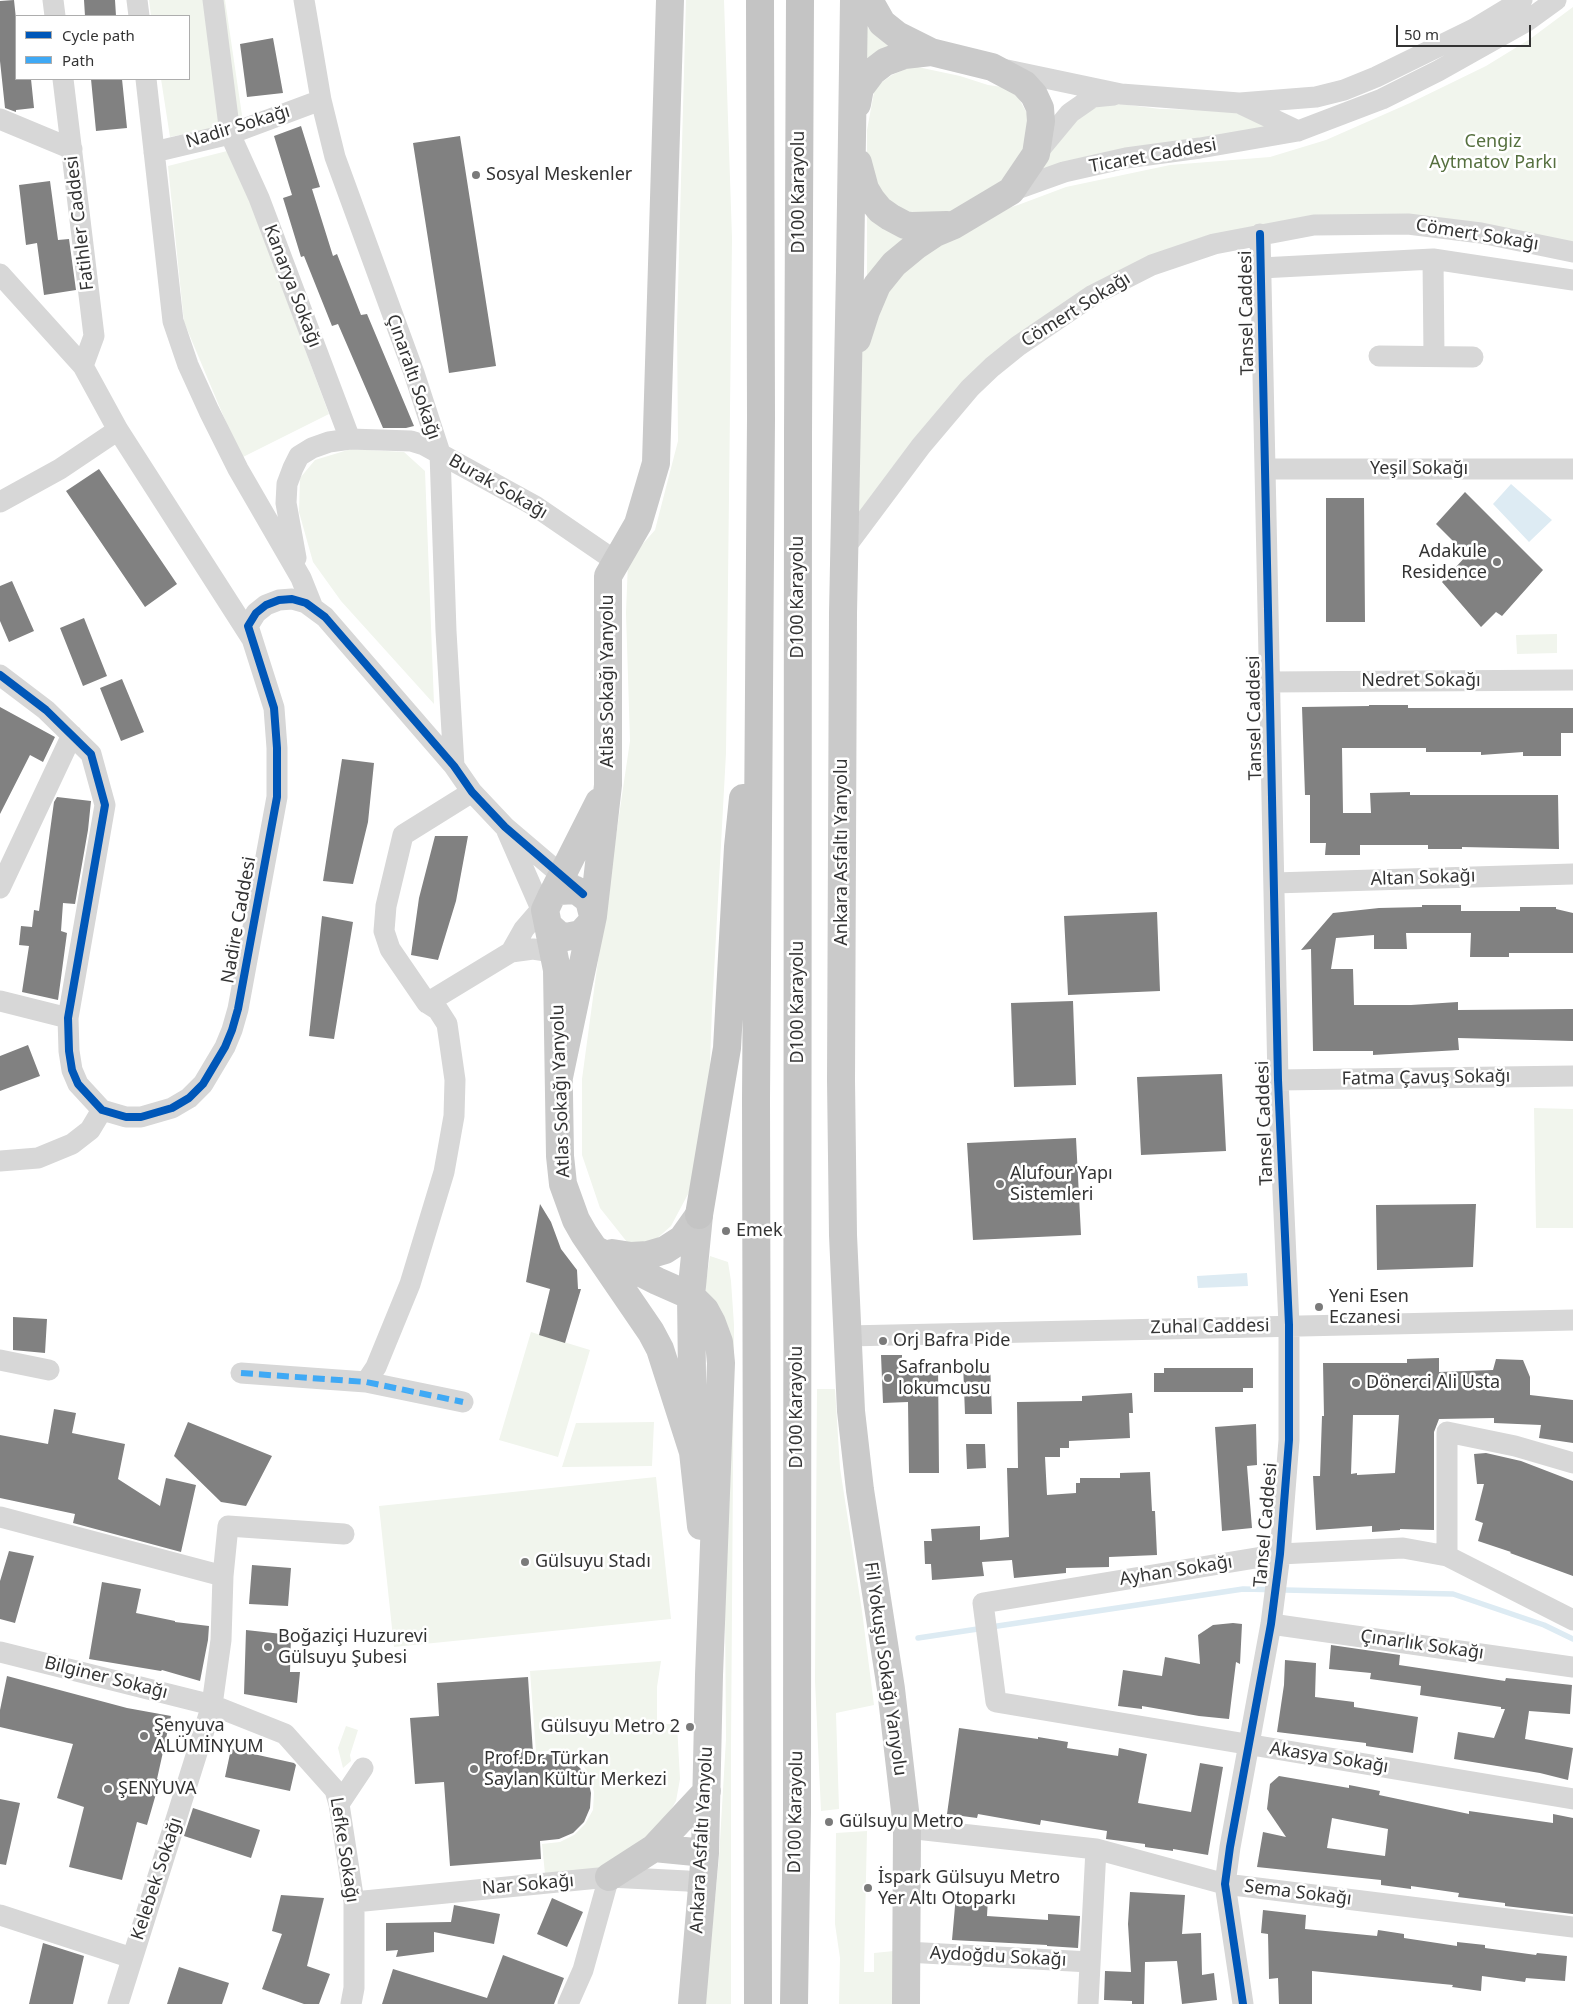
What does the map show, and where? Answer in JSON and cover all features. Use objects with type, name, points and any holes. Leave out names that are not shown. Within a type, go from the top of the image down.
[{"type":"highway","name":"D100 Karayolu","points":[[758,2004],[756,1088],[760,650],[760,0]]},
{"type":"highway","name":"D100 Karayolu","points":[[794,1997],[798,1334],[800,0]]},
{"type":"highway","points":[[700,1215],[727,1048],[738,848],[760,650]]},
{"type":"main road","points":[[608,566],[638,524],[656,463],[670,0]]},
{"type":"main road","points":[[854,0],[852,134],[865,189],[880,210],[904,225],[954,225]]},
{"type":"main road","name":"Ticaret Caddesi","points":[[848,369],[866,311],[877,286],[885,274],[917,245],[1011,191],[1036,154],[1041,121],[1040,108],[1034,95],[1024,84],[992,67],[932,52],[898,35],[882,23],[870,0]]},
{"type":"main road","points":[[852,134],[860,88],[872,72],[885,62],[904,55],[932,52]]},
{"type":"main road","name":"Ankara Asfaltı Yanyolu","points":[[847,1336],[843,1235],[841,1080],[844,549],[852,134]]},
{"type":"main road","name":"Atlas Sokağı Yanyolu","points":[[559,1077],[608,785],[608,566]]},
{"type":"main road","name":"Atlas Sokağı Yanyolu","points":[[608,785],[550,905],[557,970],[560,1156],[563,1184],[576,1220],[584,1234],[651,1332],[660,1349],[693,1452]]},
{"type":"main road","points":[[576,890],[588,905],[587,929],[574,937],[559,935],[550,905],[559,891],[576,890]]},
{"type":"main road","points":[[596,1250],[631,1256],[648,1255],[665,1250],[682,1239],[700,1215]]},
{"type":"main road","points":[[700,1215],[691,1296],[693,1452],[704,1554],[709,1675]]},
{"type":"main road","points":[[596,1250],[691,1296],[705,1310],[719,1342],[721,1363],[709,1675]]},
{"type":"main road","name":"Fil Yokuşu Sokağı Yanyolu","points":[[847,1336],[850,1411],[891,1689],[907,1828],[906,2004]]},
{"type":"main road","name":"Ankara Asfaltı Yanyolu","points":[[692,2004],[705,1853],[709,1675]]},
{"type":"main road","points":[[609,1877],[654,1848],[707,1791]]},
{"type":"main road","points":[[654,1848],[705,1853]]},
{"type":"street","points":[[53,0],[55,15]]},
{"type":"street","points":[[137,0],[139,15]]},
{"type":"street","name":"Kanarya Sokağı","points":[[214,0],[230,134],[259,198],[350,439]]},
{"type":"street","name":"Çınaraltı Sokağı","points":[[304,0],[321,100],[338,166],[414,373],[440,453],[445,622],[454,766]]},
{"type":"street","name":"Ticaret Caddesi","points":[[992,67],[1121,94],[1239,103],[1306,98],[1344,90],[1376,77],[1474,29],[1522,0]]},
{"type":"street","name":"Ticaret Caddesi","points":[[1011,191],[1064,172],[1126,158],[1200,148],[1298,131],[1382,99],[1438,71],[1527,21],[1556,0]]},
{"type":"street","name":"Fatihler Caddesi","points":[[63,80],[94,336],[83,366]]},
{"type":"street","points":[[146,80],[173,321],[188,365],[209,411],[238,469],[301,578],[313,608]]},
{"type":"street","name":"Ticaret Caddesi","points":[[1036,154],[1070,113],[1092,97],[1121,94]]},
{"type":"street","name":"Nadir Sokağı","points":[[154,152],[230,134],[321,100]]},
{"type":"street","name":"Ticaret Caddesi","points":[[1239,103],[1298,131]]},
{"type":"street","points":[[0,119],[72,149]]},
{"type":"street","name":"Cömert Sokağı","points":[[844,549],[921,446],[970,388],[1018,346],[1093,295],[1152,265],[1200,248],[1260,234],[1314,225],[1408,224],[1481,232],[1573,252]]},
{"type":"street","name":"Tansel Caddesi","points":[[1244,2004],[1225,1884],[1270,1624],[1280,1554],[1289,1440],[1289,1325],[1278,1080],[1260,234]]},
{"type":"street","points":[[1261,268],[1433,259],[1573,280]]},
{"type":"street","points":[[1433,259],[1434,356]]},
{"type":"street","points":[[0,274],[83,366],[118,430],[252,639]]},
{"type":"street","points":[[1380,356],[1473,357]]},
{"type":"street","points":[[0,502],[60,469],[118,430]]},
{"type":"street","name":"Burak Sokağı","points":[[301,578],[286,503],[287,484],[292,468],[299,456],[312,448],[329,442],[350,439],[411,441],[424,445],[535,506],[608,566]]},
{"type":"street","name":"Yeşil Sokağı","points":[[1265,469],[1573,469]]},
{"type":"street","name":"Nadire Caddesi","points":[[102,1110],[126,1117],[141,1117],[172,1108],[203,1084],[225,1048],[232,1030],[238,1009],[277,798],[277,748],[274,708],[248,626],[256,613],[266,605],[279,600],[292,599],[306,603],[326,617],[454,766],[472,792],[505,827],[550,905]]},
{"type":"street","points":[[0,675],[46,710],[91,754],[105,804],[68,1018],[68,1051],[72,1070],[78,1084],[102,1110],[90,1130],[72,1144],[38,1158],[0,1162]]},
{"type":"street","name":"Nedret Sokağı","points":[[1270,682],[1573,680]]},
{"type":"street","points":[[0,888],[72,735]]},
{"type":"street","points":[[366,1382],[376,1367],[410,1284],[444,1172],[454,1116],[455,1080],[446,1024],[438,1010],[427,1003],[390,949],[384,931],[386,906],[402,835],[472,792]]},
{"type":"street","name":"Nadire Caddesi","points":[[505,827],[550,905]]},
{"type":"street","name":"Altan Sokağı","points":[[1274,883],[1573,874]]},
{"type":"street","points":[[511,952],[524,929],[550,905]]},
{"type":"street","points":[[427,1003],[511,952],[532,949],[546,951],[555,957]]},
{"type":"street","points":[[0,1001],[68,1018]]},
{"type":"street","name":"Fatma Çavuş Sokağı","points":[[1278,1080],[1573,1076]]},
{"type":"street","name":"Zuhal Caddesi","points":[[847,1336],[1573,1320]]},
{"type":"street","points":[[0,1360],[50,1370]]},
{"type":"street","points":[[241,1373],[366,1382],[463,1402]]},
{"type":"street","points":[[1447,1556],[1447,1432],[1515,1446],[1573,1463]]},
{"type":"street","points":[[0,1517],[223,1576]]},
{"type":"street","name":"Kelebek Sokağı","points":[[118,2004],[212,1705],[221,1640],[223,1576],[228,1526],[344,1534]]},
{"type":"street","name":"Ayhan Sokağı","points":[[996,1702],[983,1603],[1280,1554],[1402,1548],[1447,1556],[1573,1620]]},
{"type":"street","name":"Çınarlık Sokağı","points":[[1270,1624],[1573,1666]]},
{"type":"street","name":"Bilginer Sokağı","points":[[0,1652],[212,1705]]},
{"type":"street","name":"Akasya Sokağı","points":[[996,1702],[1573,1799]]},
{"type":"street","name":"Lefke Sokağı","points":[[212,1705],[285,1734],[337,1797],[354,1902],[354,1988],[351,2004]]},
{"type":"street","points":[[337,1797],[361,1761]]},
{"type":"street","name":"Sema Sokağı","points":[[907,1828],[1096,1849],[1225,1884],[1573,1927]]},
{"type":"street","points":[[1088,2004],[1096,1849]]},
{"type":"street","points":[[568,2004],[583,1970],[609,1877]]},
{"type":"street","name":"Nar Sokağı","points":[[354,1902],[609,1877],[687,1881],[702,1884]]},
{"type":"street","points":[[0,1915],[132,1958]]},
{"type":"street","name":"Aydoğdu Sokağı","points":[[906,1952],[1090,1962]]},
{"type":"green space","points":[[149,0],[225,0],[243,122],[170,137],[161,80],[190,80],[190,15],[151,15]]},
{"type":"green space","points":[[686,0],[724,0],[732,238],[726,753],[709,1089],[695,1181],[671,1226],[653,1242],[627,1242],[600,1208],[582,1155],[582,1079],[630,741],[626,613],[628,561],[655,530],[678,441],[677,325]]},
{"type":"green space","name":"Cengiz Aytmatov Parkı","points":[[1573,7],[1573,252],[1481,233],[1314,225],[1164,260],[992,367],[844,549],[848,369],[888,274],[954,225],[1018,205],[1066,187],[1170,165],[1270,157],[1326,140],[1410,103],[1486,66],[1530,39]]},
{"type":"green space","points":[[858,10],[869,29],[887,45],[904,49],[868,68]]},
{"type":"green space","points":[[913,66],[1002,87],[1017,95],[1030,119],[1029,140],[1019,162],[991,192],[951,214],[920,218],[885,206],[867,161],[867,130],[875,87],[892,75]]},
{"type":"green space","points":[[1113,103],[1160,109],[1240,111],[1277,126],[1041,171],[1047,155],[1065,129],[1095,106]]},
{"type":"green space","points":[[231,150],[329,414],[241,458],[184,322],[168,166]]},
{"type":"green space","points":[[867,212],[909,239],[867,280]]},
{"type":"green space","points":[[351,449],[404,452],[425,471],[434,704],[341,601],[313,562],[299,512],[300,478],[315,460]]},
{"type":"green space","points":[[1557,634],[1557,653],[1517,654],[1516,635]]},
{"type":"green space","points":[[1534,1108],[1573,1109],[1573,1228],[1536,1228]]},
{"type":"green space","points":[[710,1256],[728,1262],[734,1325],[731,2004],[705,2004],[719,1858],[726,1739],[725,1609],[706,1293]]},
{"type":"green space","points":[[531,1332],[590,1350],[558,1457],[499,1440]]},
{"type":"green space","points":[[817,1389],[835,1389],[840,1468],[874,1705],[836,1713],[839,1809],[821,1811],[815,1681]]},
{"type":"green space","points":[[654,1422],[652,1466],[562,1467],[576,1423]]},
{"type":"green space","name":"Gülsuyu Stadı","points":[[656,1477],[671,1619],[394,1647],[379,1506]]},
{"type":"green space","name":"Prof.Dr. Türkan Saylan Kültür Merkezi","points":[[661,1661],[657,1687],[657,1724],[677,1724],[680,1779],[676,1801],[664,1822],[615,1863],[598,1870],[545,1874],[542,1844],[560,1842],[574,1835],[585,1824],[593,1810],[594,1792],[590,1777],[583,1765],[572,1756],[557,1750],[536,1752],[530,1671]]},
{"type":"green space","points":[[346,1726],[358,1730],[350,1755],[351,1761],[343,1768],[338,1748]]},
{"type":"green space","points":[[867,1831],[864,1972],[874,1972],[874,1953],[894,1951],[894,2004],[839,2004],[840,1958],[835,1924],[836,1833]]},
{"type":"shaded area","points":[[1511,484],[1552,520],[1529,542],[1493,504]]},
{"type":"shaded area","points":[[1247,1273],[1248,1286],[1198,1288],[1197,1276]]},
{"type":"building","points":[[14,0],[15,80],[31,80],[34,108],[16,110],[16,112],[5,108],[0,61],[0,1]]},
{"type":"building","points":[[84,0],[115,0],[116,15],[85,15]]},
{"type":"building","points":[[273,38],[283,93],[247,97],[240,44]]},
{"type":"building","points":[[91,80],[122,80],[127,128],[96,131]]},
{"type":"building","points":[[301,126],[320,187],[312,189],[333,256],[337,254],[361,315],[367,314],[414,426],[383,428],[338,324],[332,326],[304,256],[301,257],[283,198],[292,195],[274,136]]},
{"type":"building","points":[[460,136],[496,366],[449,373],[413,143]]},
{"type":"building","points":[[50,181],[58,240],[69,239],[76,290],[44,295],[37,243],[26,245],[19,185]]},
{"type":"building","points":[[99,469],[177,584],[145,607],[66,491]]},
{"type":"building","name":"Adakule Residence","points":[[1465,492],[1543,570],[1502,616],[1496,612],[1481,627],[1442,582],[1467,555],[1436,524]]},
{"type":"building","points":[[1326,498],[1364,498],[1365,622],[1326,622]]},
{"type":"building","points":[[12,581],[34,631],[9,642],[0,621],[0,586]]},
{"type":"building","points":[[84,618],[107,676],[83,686],[60,628]]},
{"type":"building","points":[[122,679],[144,732],[121,741],[100,688]]},
{"type":"building","points":[[1408,705],[1408,708],[1573,708],[1573,733],[1561,733],[1561,756],[1523,756],[1523,752],[1481,755],[1481,752],[1426,752],[1426,748],[1342,748],[1343,813],[1371,813],[1370,793],[1410,792],[1410,795],[1558,795],[1559,849],[1462,847],[1462,849],[1428,849],[1428,845],[1360,845],[1360,855],[1325,855],[1326,843],[1310,843],[1310,795],[1305,795],[1302,707]]},
{"type":"building","points":[[0,707],[55,737],[43,762],[30,755],[0,814]]},
{"type":"building","points":[[342,759],[374,763],[368,822],[353,884],[323,881]]},
{"type":"building","points":[[57,797],[91,801],[75,904],[63,903],[61,931],[67,933],[58,1000],[22,992],[29,946],[19,945],[21,926],[32,927],[34,910],[39,911],[54,802]]},
{"type":"building","points":[[435,836],[468,836],[456,901],[438,960],[411,955],[419,898]]},
{"type":"building","points":[[1422,905],[1461,905],[1461,911],[1520,911],[1520,907],[1556,907],[1556,909],[1573,913],[1573,953],[1509,953],[1509,957],[1470,957],[1471,933],[1406,933],[1407,949],[1374,949],[1374,935],[1336,938],[1331,969],[1353,969],[1354,1005],[1411,1005],[1458,1002],[1458,1010],[1573,1009],[1573,1041],[1458,1038],[1459,1050],[1373,1055],[1373,1051],[1313,1051],[1311,949],[1301,950],[1333,913],[1379,908],[1422,907]]},
{"type":"building","points":[[1157,912],[1160,991],[1068,995],[1064,916]]},
{"type":"building","points":[[322,916],[353,922],[334,1039],[309,1036]]},
{"type":"building","points":[[1073,1001],[1076,1085],[1014,1087],[1011,1003]]},
{"type":"building","points":[[28,1045],[40,1076],[0,1091],[0,1056]]},
{"type":"building","points":[[1222,1074],[1226,1151],[1141,1155],[1137,1077]]},
{"type":"building","points":[[1076,1138],[1081,1235],[973,1240],[967,1143]]},
{"type":"building","points":[[540,1204],[551,1222],[561,1249],[577,1270],[578,1289],[581,1289],[565,1343],[539,1335],[550,1289],[526,1282]]},
{"type":"building","points":[[1476,1204],[1473,1267],[1377,1270],[1376,1205]]},
{"type":"building","points":[[13,1317],[47,1319],[45,1353],[13,1350]]},
{"type":"building","points":[[881,1355],[902,1355],[902,1365],[938,1363],[939,1473],[909,1473],[908,1402],[883,1403]]},
{"type":"building","points":[[1439,1358],[1439,1372],[1493,1370],[1496,1359],[1523,1360],[1530,1377],[1530,1395],[1573,1400],[1573,1443],[1539,1438],[1541,1425],[1494,1423],[1494,1418],[1439,1419],[1434,1432],[1434,1530],[1400,1529],[1372,1532],[1372,1526],[1316,1530],[1313,1476],[1320,1476],[1322,1416],[1324,1416],[1323,1363],[1407,1363],[1407,1359]],"holes":[[[1353,1415],[1399,1415],[1395,1473],[1351,1474]]]},
{"type":"building","points":[[990,1362],[992,1414],[965,1414],[963,1363]]},
{"type":"building","points":[[1164,1368],[1253,1368],[1253,1388],[1243,1388],[1243,1392],[1154,1392],[1154,1373],[1164,1373]]},
{"type":"building","points":[[1132,1393],[1133,1413],[1129,1413],[1130,1438],[1069,1441],[1069,1448],[1060,1448],[1060,1457],[1045,1457],[1047,1495],[1076,1493],[1076,1483],[1080,1483],[1080,1478],[1120,1478],[1120,1473],[1150,1472],[1152,1511],[1155,1511],[1157,1555],[1109,1557],[1109,1567],[1066,1568],[1066,1573],[1014,1578],[1012,1560],[982,1562],[984,1576],[932,1580],[931,1564],[925,1564],[924,1541],[932,1541],[931,1529],[980,1526],[980,1540],[1009,1537],[1007,1468],[1018,1468],[1017,1402],[1082,1401],[1082,1396]]},
{"type":"building","points":[[54,1409],[76,1413],[72,1433],[125,1444],[118,1479],[160,1506],[166,1478],[196,1485],[181,1552],[73,1523],[75,1514],[0,1498],[0,1435],[48,1444]]},
{"type":"building","points":[[188,1422],[272,1456],[246,1506],[221,1502],[174,1456]]},
{"type":"building","points":[[1256,1424],[1257,1465],[1247,1466],[1252,1528],[1222,1531],[1215,1427]]},
{"type":"building","points":[[966,1444],[985,1444],[986,1468],[967,1469]]},
{"type":"building","points":[[1486,1453],[1521,1461],[1573,1481],[1573,1576],[1478,1541],[1483,1523],[1475,1520],[1484,1484],[1477,1484],[1474,1454]]},
{"type":"building","points":[[9,1551],[34,1556],[15,1623],[0,1619],[0,1581]]},
{"type":"building","points":[[252,1565],[291,1568],[288,1606],[249,1604]]},
{"type":"building","points":[[102,1582],[141,1589],[136,1613],[175,1622],[209,1626],[200,1681],[162,1670],[89,1659]]},
{"type":"building","points":[[1242,1624],[1240,1664],[1236,1662],[1229,1719],[1142,1706],[1142,1709],[1118,1706],[1123,1670],[1162,1676],[1165,1657],[1200,1664],[1198,1635],[1213,1625]]},
{"type":"building","points":[[246,1630],[291,1635],[290,1672],[300,1672],[297,1703],[244,1694]]},
{"type":"building","points":[[1331,1645],[1400,1655],[1399,1665],[1505,1681],[1506,1678],[1572,1685],[1570,1714],[1529,1711],[1525,1739],[1573,1748],[1568,1780],[1540,1773],[1454,1759],[1458,1732],[1494,1738],[1505,1709],[1420,1695],[1421,1686],[1370,1679],[1371,1673],[1329,1669]]},
{"type":"building","points":[[1285,1660],[1316,1663],[1315,1697],[1354,1702],[1354,1707],[1418,1717],[1413,1753],[1366,1746],[1366,1743],[1277,1732],[1284,1685]]},
{"type":"building","points":[[7,1676],[127,1708],[171,1716],[157,1779],[160,1780],[147,1825],[137,1822],[122,1880],[69,1867],[84,1807],[57,1798],[73,1744],[0,1727],[0,1710]]},
{"type":"building","name":"Prof.Dr. Türkan Saylan Kültür Merkezi","points":[[528,1677],[533,1753],[557,1755],[570,1760],[580,1768],[588,1780],[591,1793],[590,1808],[584,1822],[573,1833],[559,1839],[540,1841],[541,1859],[450,1866],[444,1782],[415,1784],[410,1718],[439,1716],[437,1683]]},
{"type":"building","points":[[959,1728],[1068,1742],[1067,1748],[1118,1756],[1119,1748],[1147,1754],[1138,1803],[1191,1812],[1200,1763],[1223,1767],[1208,1855],[1173,1849],[1173,1851],[1145,1847],[1145,1844],[1106,1839],[1107,1831],[1041,1820],[1040,1825],[978,1814],[977,1818],[947,1814]]},
{"type":"building","points":[[231,1749],[294,1763],[296,1765],[290,1791],[225,1777]]},
{"type":"building","points":[[1279,1776],[1349,1788],[1349,1785],[1380,1791],[1379,1795],[1469,1814],[1469,1811],[1553,1823],[1553,1814],[1573,1818],[1573,1914],[1505,1906],[1505,1903],[1458,1897],[1459,1893],[1411,1886],[1411,1889],[1381,1885],[1381,1880],[1257,1867],[1263,1832],[1286,1837],[1267,1809],[1270,1784]],"holes":[[[1332,1818],[1388,1829],[1385,1856],[1327,1848]]]},
{"type":"building","points":[[0,1799],[20,1803],[6,1865],[0,1864]]},
{"type":"building","points":[[193,1808],[260,1830],[251,1858],[184,1836]]},
{"type":"building","points":[[1130,1892],[1185,1895],[1182,1934],[1201,1933],[1202,1975],[1214,1973],[1217,2000],[1182,2004],[1177,1961],[1145,1962],[1144,2004],[1132,2004],[1132,2001],[1104,2000],[1105,1971],[1131,1972],[1128,1924]]},
{"type":"building","points":[[281,1895],[324,1898],[307,1966],[330,1974],[319,2004],[304,2004],[262,1989],[282,1934],[272,1931]]},
{"type":"building","points":[[956,1895],[988,1897],[987,1916],[1048,1920],[1048,1914],[1080,1916],[1078,1948],[952,1940]]},
{"type":"building","points":[[552,1898],[583,1912],[567,1947],[537,1934]]},
{"type":"building","points":[[454,1905],[500,1914],[494,1944],[434,1932],[434,1952],[396,1957],[398,1950],[386,1951],[386,1923],[451,1922]]},
{"type":"building","points":[[1263,1910],[1306,1915],[1305,1929],[1377,1936],[1378,1930],[1404,1934],[1404,1938],[1457,1946],[1457,1942],[1485,1945],[1485,1948],[1536,1955],[1537,1953],[1567,1956],[1565,1981],[1526,1978],[1525,1982],[1482,1976],[1481,1991],[1452,1987],[1453,1985],[1312,1971],[1312,2004],[1279,2004],[1278,1978],[1269,1979],[1268,1934],[1261,1933]]},
{"type":"building","points":[[43,1943],[84,1956],[73,2004],[29,2004]]},
{"type":"building","points":[[503,1955],[564,1978],[554,2004],[382,2004],[393,1969],[487,1998]]},
{"type":"building","points":[[179,1967],[229,1983],[222,2004],[167,2004]]},
{"type":"waterway","points":[[918,1638],[1243,1589],[1453,1594],[1544,1625],[1573,1639]]},
{"type":"marked path","points":[[241,1373],[366,1382],[463,1402]]},
{"type":"cycle path","points":[[1243,2004],[1225,1884],[1230,1847],[1271,1624],[1280,1554],[1289,1440],[1289,1325],[1278,1080],[1260,234]]},
{"type":"cycle path","points":[[0,675],[46,710],[91,754],[105,805],[68,1018],[69,1051],[72,1070],[78,1084],[102,1110],[126,1117],[141,1117],[172,1108],[189,1098],[203,1084],[225,1047],[232,1030],[238,1009],[277,797],[277,748],[274,708],[248,626],[256,613],[266,605],[279,600],[292,599],[306,603],[325,617],[454,766],[472,792],[505,827],[583,894]]},
{"type":"place","name":"Sosyal Meskenler","points":[[476,175]]},
{"type":"place","name":"Adakule Residence","points":[[1497,562]]},
{"type":"place","name":"Alufour Yapı Sistemleri","points":[[1000,1184]]},
{"type":"place","name":"Emek","points":[[726,1231]]},
{"type":"place","name":"Yeni Esen Eczanesi","points":[[1319,1307]]},
{"type":"place","name":"Orj Bafra Pide","points":[[883,1341]]},
{"type":"place","name":"Safranbolu lokumcusu","points":[[888,1378]]},
{"type":"place","name":"Dönerci Ali Usta","points":[[1356,1383]]},
{"type":"place","name":"Gülsuyu Stadı","points":[[525,1562]]},
{"type":"place","name":"Boğaziçi Huzurevi Gülsuyu Şubesi","points":[[268,1647]]},
{"type":"place","name":"Gülsuyu Metro 2","points":[[690,1727]]},
{"type":"place","name":"Şenyuva ALÜMİNYUM","points":[[144,1736]]},
{"type":"place","name":"Prof.Dr. Türkan Saylan Kültür Merkezi","points":[[474,1769]]},
{"type":"place","name":"ŞENYUVA","points":[[108,1789]]},
{"type":"place","name":"Gülsuyu Metro","points":[[829,1822]]},
{"type":"place","name":"İspark Gülsuyu Metro Yer Altı Otoparkı","points":[[868,1888]]}]
